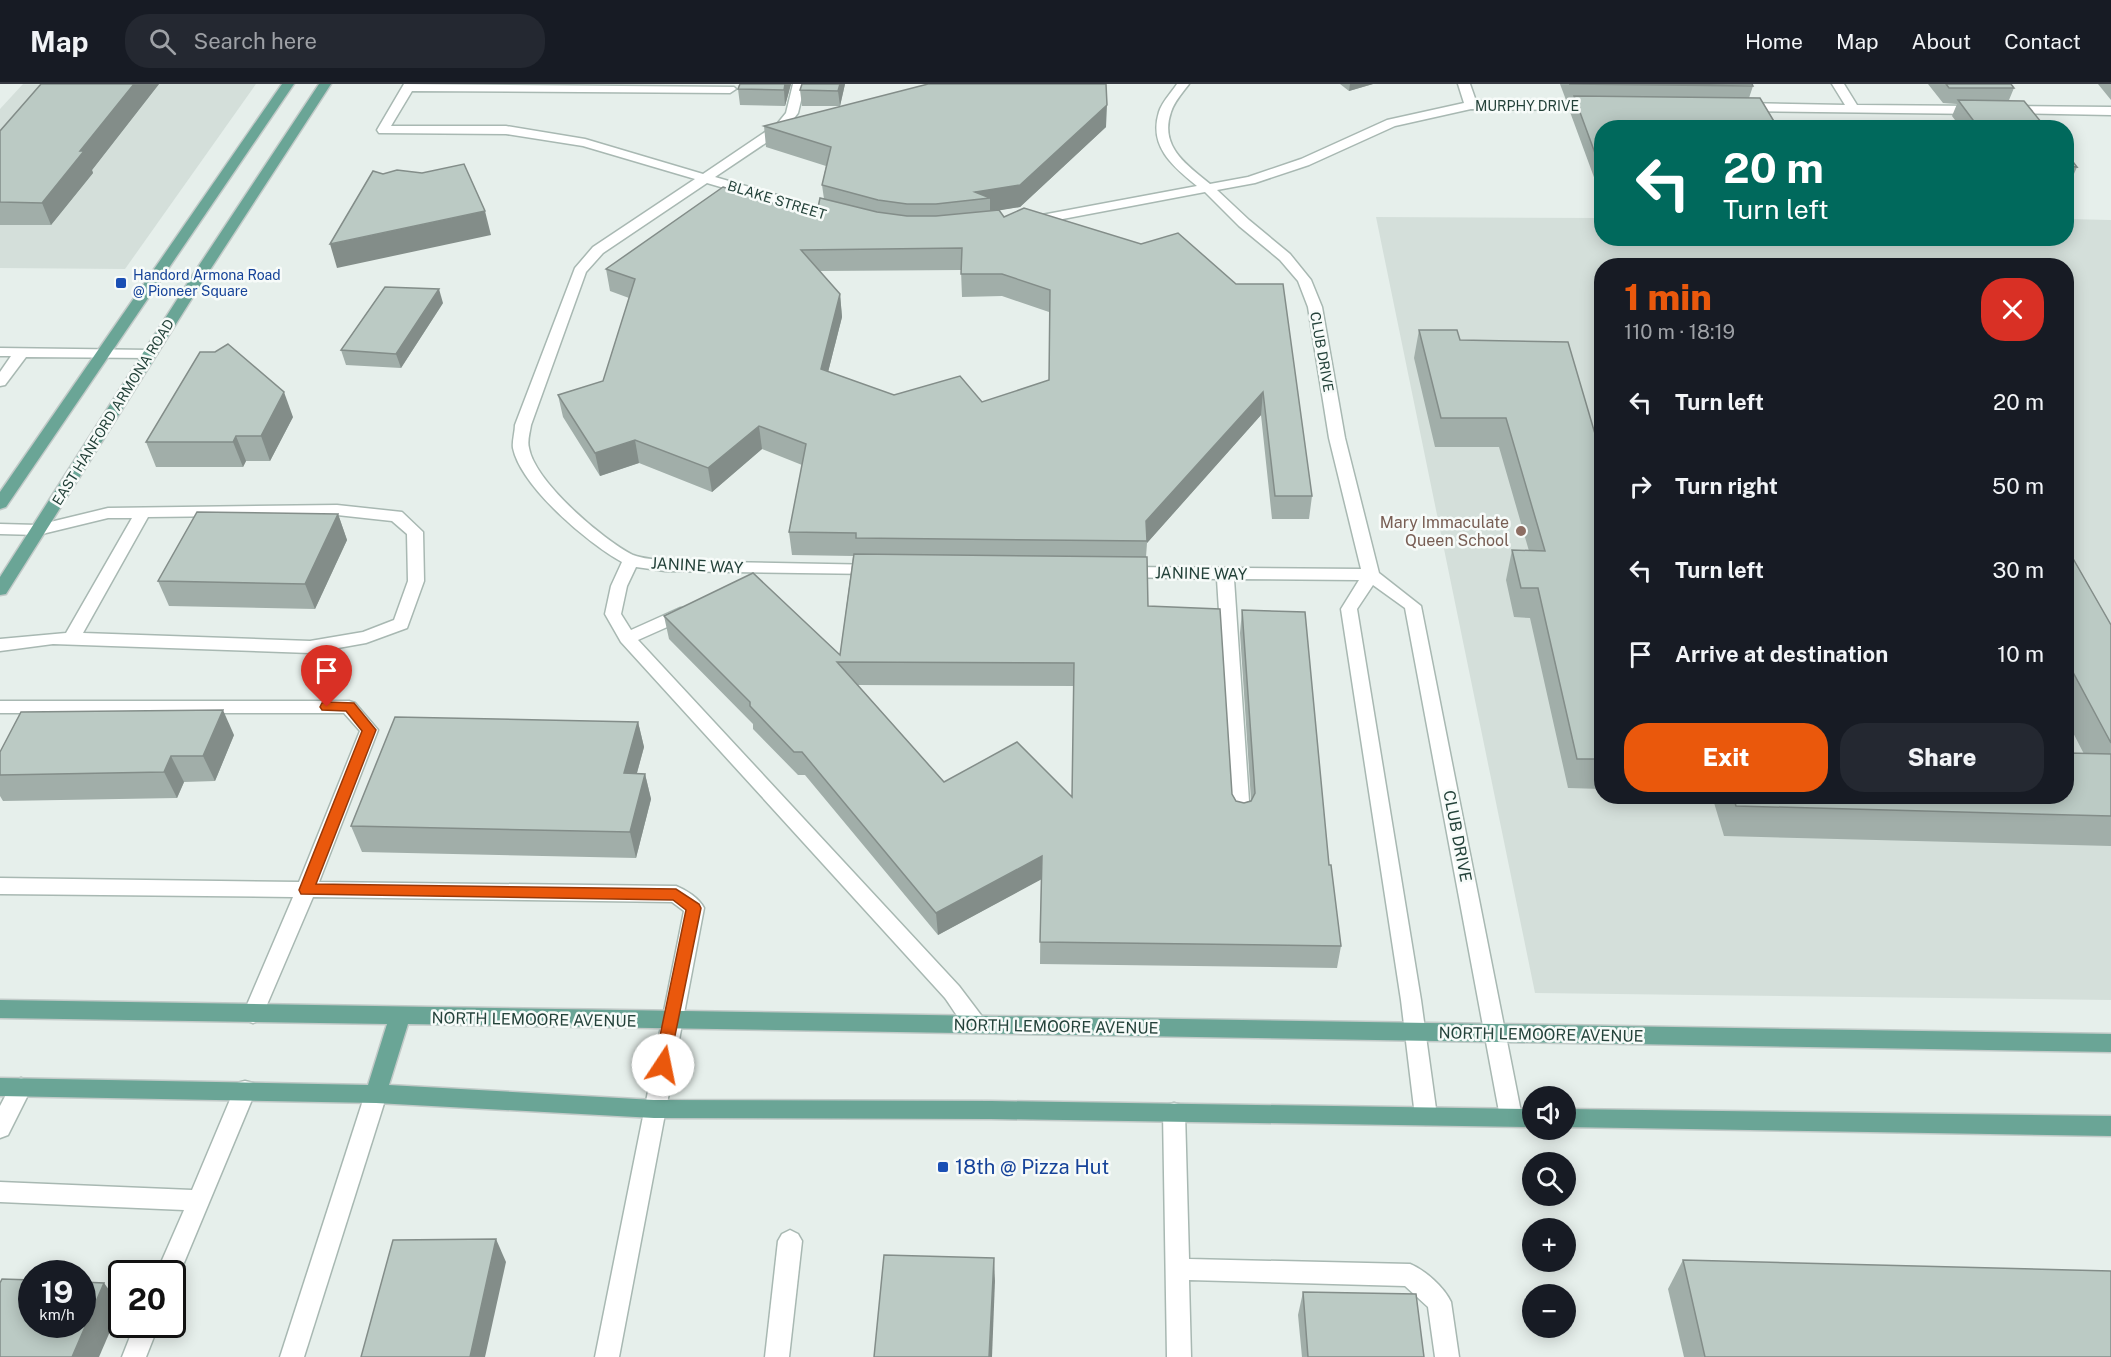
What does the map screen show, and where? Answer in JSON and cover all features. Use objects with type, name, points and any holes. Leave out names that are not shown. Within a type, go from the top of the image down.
[{"type":"main road","points":[[0,504],[288,84]]},
{"type":"main road","name":"EAST HANFORD ARMONA ROAD","points":[[0,590],[325,84]]},
{"type":"main road","name":"NORTH LEMOORE AVENUE","points":[[0,1009],[2111,1043]]},
{"type":"main road","points":[[376,1094],[400,1017]]},
{"type":"main road","points":[[11,1087],[376,1094],[654,1109],[1174,1112],[1522,1118]]},
{"type":"main road","points":[[1576,1118],[2111,1126]]},
{"type":"street","name":"JANINE WAY","points":[[799,84],[792,113],[781,127],[598,250],[580,271],[523,425],[521,449],[529,468],[576,523],[608,549],[631,560],[665,566],[890,569]]},
{"type":"street","name":"CLUB DRIVE","points":[[1183,84],[1165,111],[1163,128],[1165,145],[1176,163],[1209,189],[1244,223],[1285,257],[1304,280],[1315,307],[1337,438],[1371,575],[1413,606],[1511,1117]]},
{"type":"street","points":[[1464,84],[1471,105]]},
{"type":"street","points":[[1838,84],[1853,108]]},
{"type":"street","points":[[409,86],[730,89]]},
{"type":"street","name":"BLAKE STREET","points":[[409,86],[383,130],[506,130],[585,143],[856,222]]},
{"type":"street","name":"MURPHY DRIVE","points":[[1209,189],[1251,180],[1305,162],[1391,123],[1471,105],[1602,106]]},
{"type":"street","points":[[1734,107],[2111,111]]},
{"type":"street","points":[[1012,224],[1209,189]]},
{"type":"street","points":[[0,352],[150,354]]},
{"type":"street","points":[[0,382],[22,352]]},
{"type":"street","points":[[0,529],[38,531],[108,513],[337,510],[396,516],[415,532],[416,581],[401,624],[366,637],[310,647],[53,638],[0,645]]},
{"type":"street","points":[[71,639],[143,513]]},
{"type":"street","points":[[631,560],[619,586],[613,614],[627,639],[952,992],[976,1025]]},
{"type":"street","points":[[752,582],[783,568]]},
{"type":"street","name":"JANINE WAY","points":[[1105,572],[1371,575]]},
{"type":"street","points":[[1225,573],[1241,816]]},
{"type":"street","points":[[1371,575],[1349,609],[1426,1116]]},
{"type":"street","points":[[627,639],[700,606]]},
{"type":"street","points":[[0,707],[350,707],[369,730],[306,890],[253,1014]]},
{"type":"street","points":[[24,728],[36,707]]},
{"type":"street","points":[[0,886],[676,894],[694,908],[608,1357]]},
{"type":"street","points":[[0,1128],[11,1087]]},
{"type":"street","points":[[174,1260],[245,1090]]},
{"type":"street","points":[[292,1357],[376,1094]]},
{"type":"street","points":[[1174,1112],[1179,1357]]},
{"type":"street","points":[[0,1192],[198,1200]]},
{"type":"street","points":[[777,1357],[790,1241]]},
{"type":"street","points":[[1177,1269],[1410,1275],[1439,1302],[1447,1357]]},
{"type":"street","points":[[134,1357],[141,1338]]},
{"type":"shaded area","points":[[23,84],[256,84],[125,269],[0,268],[0,109]]},
{"type":"shaded area","name":"Mary Immaculate Queen School","points":[[1376,217],[1594,218],[1594,246],[2074,246],[2074,219],[2111,220],[2111,1000],[1535,993]]},
{"type":"building","points":[[41,84],[134,84],[42,203],[0,202],[0,131]]},
{"type":"building","points":[[740,84],[785,84],[784,90],[738,89]]},
{"type":"building","points":[[802,84],[840,84],[838,91],[800,90]]},
{"type":"building","points":[[928,84],[1106,84],[1107,105],[1020,185],[975,192],[990,198],[936,204],[907,204],[878,200],[822,185],[831,147],[764,126]]},
{"type":"building","points":[[1569,84],[1752,84],[1753,86]]},
{"type":"building","points":[[1946,84],[2011,84],[2014,88],[1949,88]]},
{"type":"building","points":[[1574,96],[1760,98],[1773,120],[1594,120],[1594,150]]},
{"type":"building","points":[[1958,100],[2024,101],[2039,120],[1973,120]]},
{"type":"building","points":[[464,164],[485,211],[330,244],[373,171],[383,174],[397,170],[422,173]]},
{"type":"building","points":[[723,187],[816,217],[820,198],[877,212],[907,216],[936,216],[999,210],[1004,217],[1024,208],[1141,244],[1178,233],[1236,284],[1283,284],[1312,496],[1275,496],[1263,392],[1146,521],[1147,541],[856,538],[856,533],[789,532],[806,444],[759,426],[708,468],[635,440],[595,453],[558,395],[603,381],[635,279],[606,269]],"holes":[[[962,248],[961,274],[1002,274],[1050,290],[1049,380],[982,402],[960,376],[894,395],[821,369],[840,294],[801,250]]]},
{"type":"building","points":[[385,287],[439,289],[396,354],[341,350]]},
{"type":"building","points":[[1419,330],[1457,330],[1460,340],[1568,342],[1594,430],[1594,759],[1577,759],[1538,588],[1521,588],[1512,550],[1545,551],[1506,418],[1441,418]]},
{"type":"building","points":[[228,344],[284,392],[261,436],[236,436],[233,442],[146,442],[200,352],[215,352]]},
{"type":"building","points":[[197,512],[338,514],[305,584],[158,581]]},
{"type":"building","points":[[854,554],[1147,557],[1148,606],[1220,609],[1232,794],[1236,801],[1244,803],[1251,801],[1255,793],[1242,610],[1305,612],[1329,865],[1331,865],[1341,946],[1040,942],[1042,856],[936,913],[802,752],[794,752],[750,706],[750,702],[664,616],[753,573],[840,655]],"holes":[[[837,662],[1074,663],[1072,797],[1017,742],[944,782]]]},
{"type":"building","points":[[2074,560],[2111,625],[2111,743],[2074,674]]},
{"type":"building","points":[[223,710],[203,756],[171,756],[164,772],[0,775],[0,752],[21,712]]},
{"type":"building","points":[[395,717],[638,722],[624,773],[645,774],[630,832],[351,826]]},
{"type":"building","points":[[2074,753],[2111,754],[2111,816],[1736,806],[1735,804],[2074,804]]},
{"type":"building","points":[[496,1239],[470,1357],[361,1357],[393,1240]]},
{"type":"building","points":[[884,1255],[994,1258],[989,1357],[874,1357]]},
{"type":"building","points":[[1683,1260],[2111,1271],[2111,1357],[1705,1357]]},
{"type":"building","points":[[2,1279],[18,1280],[18,1338],[80,1338],[72,1357],[0,1357],[0,1283]]},
{"type":"building","points":[[96,1283],[104,1283],[96,1302]]},
{"type":"building","points":[[1303,1292],[1416,1294],[1424,1357],[1308,1357]]},
{"type":"place","name":"Handord Armona Road @ Pioneer Square","points":[[121,283]]},
{"type":"place","name":"Mary Immaculate Queen School","points":[[1521,531]]},
{"type":"place","name":"18th @ Pizza Hut","points":[[943,1167]]},
{"type":"route","points":[[327,707],[350,707],[369,730],[306,890],[676,894],[694,908],[663,1065]]}]
